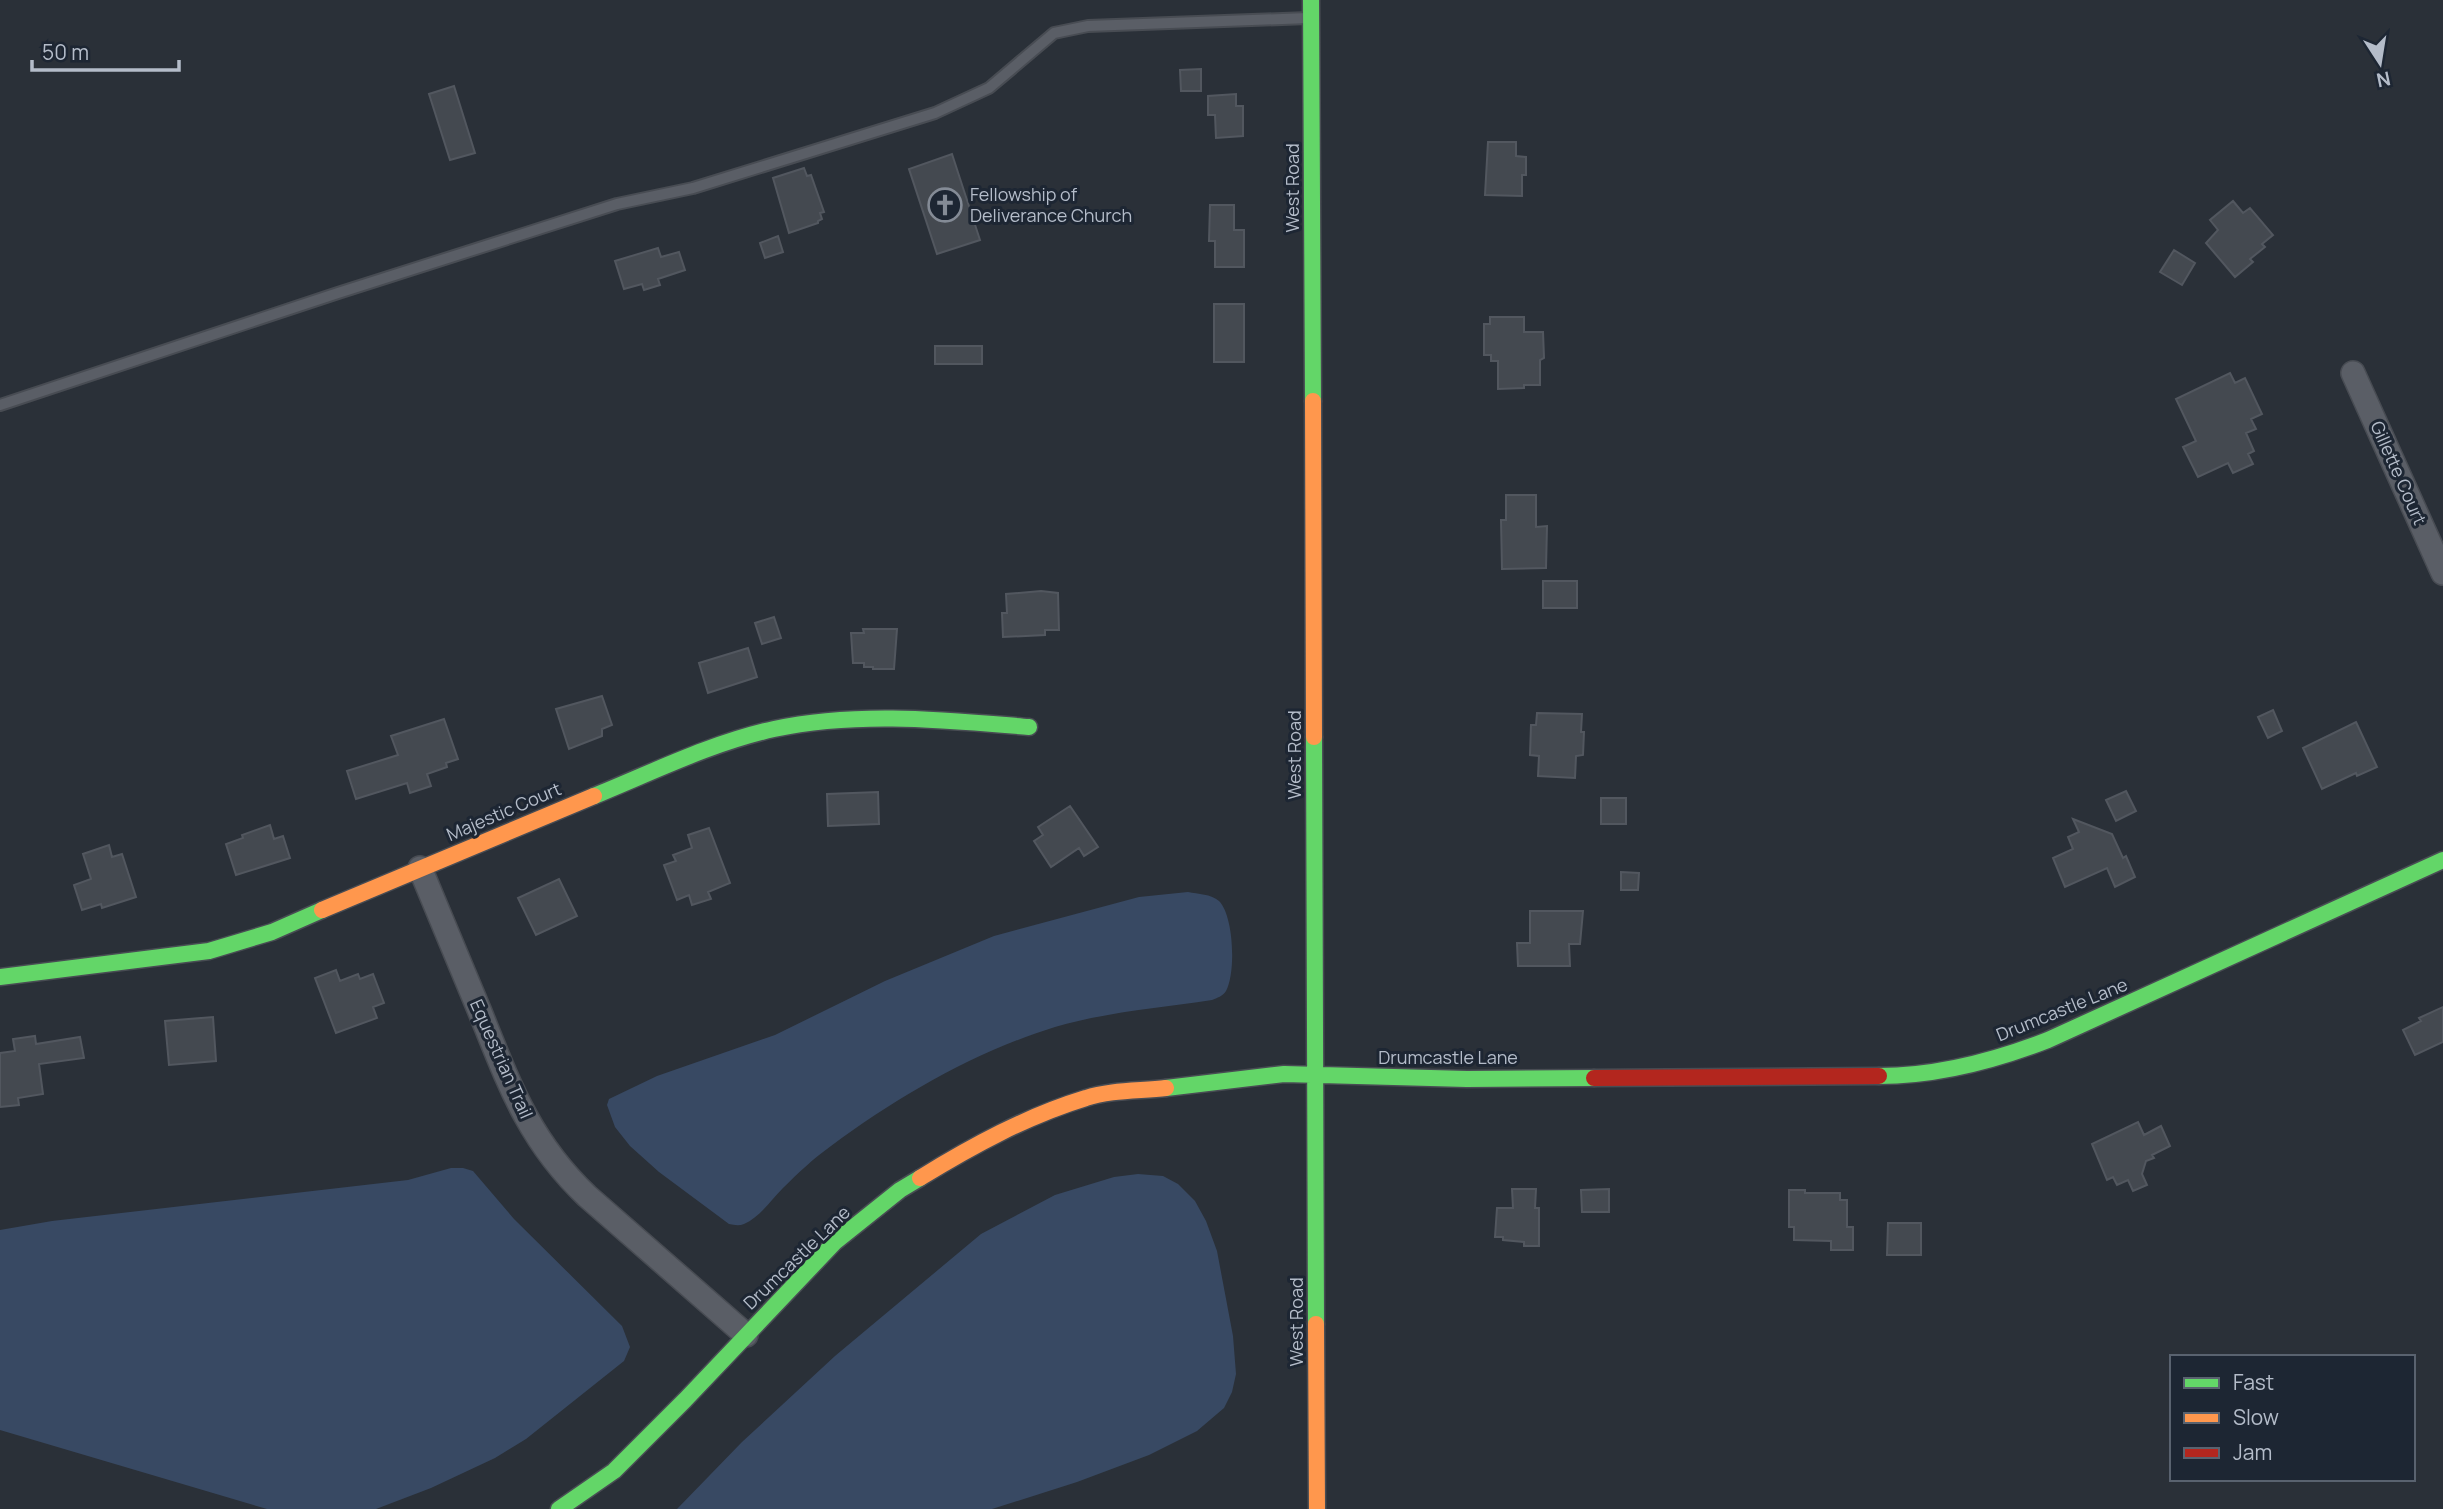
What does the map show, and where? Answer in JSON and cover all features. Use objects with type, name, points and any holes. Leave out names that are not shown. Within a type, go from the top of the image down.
[{"type":"street","name":"West Road","points":[[1311,0],[1317,1509]]},
{"type":"street","name":"Gillette Court","points":[[2353,373],[2443,572]]},
{"type":"street","name":"Majestic Court","points":[[0,977],[209,951],[237,944],[272,932],[533,820],[728,742],[775,729],[827,721],[869,719],[921,719],[1029,727]]},
{"type":"street","name":"Drumcastle Lane","points":[[559,1509],[614,1471],[835,1242],[900,1190],[969,1148],[1035,1116],[1088,1097],[1284,1073],[1386,1078],[1746,1078],[1885,1076],[1937,1071],[2004,1056],[2048,1040],[2443,860]]},
{"type":"street","name":"Equestrian Trail","points":[[420,868],[514,1096],[542,1146],[587,1196],[746,1335]]},
{"type":"lane","points":[[0,405],[617,204],[693,188],[935,113],[989,88],[1054,33],[1088,26],[1311,18]]},
{"type":"water","points":[[1188,892],[1219,901],[1228,919],[1232,959],[1229,983],[1222,996],[1212,1000],[1074,1022],[1025,1037],[966,1062],[910,1093],[831,1146],[794,1177],[760,1213],[744,1224],[729,1224],[659,1172],[630,1146],[615,1127],[607,1105],[609,1099],[657,1076],[775,1035],[885,981],[994,936],[1139,897]]},
{"type":"water","points":[[451,1168],[473,1171],[514,1219],[622,1326],[630,1347],[624,1361],[526,1439],[495,1458],[431,1488],[376,1509],[267,1509],[0,1430],[0,1230],[52,1221],[408,1180]]},
{"type":"water","points":[[1138,1174],[1163,1176],[1178,1184],[1195,1201],[1217,1251],[1233,1336],[1236,1374],[1232,1392],[1224,1408],[1197,1431],[1149,1455],[1077,1482],[992,1509],[677,1509],[742,1442],[835,1356],[981,1234],[1055,1195],[1114,1177]]},
{"type":"building","points":[[1201,69],[1201,91],[1181,91],[1180,70]]},
{"type":"building","points":[[454,86],[475,153],[450,160],[429,94]]},
{"type":"building","points":[[1236,94],[1236,106],[1243,106],[1243,136],[1216,138],[1215,115],[1208,115],[1208,96]]},
{"type":"building","points":[[1488,142],[1516,142],[1516,156],[1526,157],[1526,175],[1522,175],[1522,196],[1485,195]]},
{"type":"building","name":"Fellowship of Deliverance Church","points":[[952,154],[980,240],[937,254],[909,169]]},
{"type":"building","points":[[804,168],[807,176],[811,175],[824,212],[820,213],[822,219],[818,223],[789,233],[773,178]]},
{"type":"building","points":[[2233,201],[2243,213],[2250,208],[2273,235],[2262,244],[2265,247],[2250,259],[2253,262],[2235,277],[2206,243],[2218,230],[2210,220]]},
{"type":"building","points":[[1210,205],[1234,205],[1234,230],[1244,230],[1244,267],[1215,267],[1215,241],[1209,241]]},
{"type":"building","points":[[778,236],[783,252],[765,258],[760,243]]},
{"type":"building","points":[[658,248],[661,257],[679,252],[685,270],[658,279],[660,285],[644,290],[642,284],[624,289],[615,261]]},
{"type":"building","points":[[2174,250],[2195,263],[2182,285],[2160,272]]},
{"type":"building","points":[[1214,304],[1244,304],[1244,362],[1214,362]]},
{"type":"building","points":[[1490,317],[1524,317],[1524,332],[1543,332],[1544,358],[1540,360],[1540,385],[1498,389],[1498,361],[1491,361],[1491,355],[1484,355],[1484,324],[1490,324]]},
{"type":"building","points":[[935,346],[982,346],[982,364],[935,364]]},
{"type":"building","points":[[2230,373],[2235,383],[2245,378],[2262,414],[2251,419],[2256,429],[2246,433],[2254,451],[2248,454],[2253,464],[2233,473],[2228,463],[2198,477],[2183,447],[2196,441],[2176,399]]},
{"type":"building","points":[[1506,495],[1536,495],[1536,527],[1547,526],[1546,568],[1502,569],[1501,520],[1506,520]]},
{"type":"building","points":[[1543,581],[1577,581],[1577,608],[1543,608]]},
{"type":"building","points":[[1041,591],[1058,593],[1059,630],[1045,630],[1045,635],[1003,637],[1002,613],[1007,613],[1006,594]]},
{"type":"building","points":[[774,617],[781,638],[762,644],[755,623]]},
{"type":"building","points":[[863,629],[897,629],[894,669],[873,669],[864,667],[864,663],[853,663],[851,633],[864,633]]},
{"type":"building","points":[[748,648],[757,677],[708,693],[699,663]]},
{"type":"building","points":[[602,696],[612,725],[602,729],[602,736],[569,749],[556,709]]},
{"type":"building","points":[[2273,710],[2282,731],[2268,738],[2258,717]]},
{"type":"building","points":[[1537,713],[1582,714],[1583,755],[1576,756],[1575,778],[1538,776],[1539,756],[1530,755],[1531,725],[1536,725]]},
{"type":"building","points":[[444,719],[458,759],[446,763],[447,767],[427,774],[431,786],[410,793],[407,783],[356,799],[347,771],[398,755],[391,736]]},
{"type":"building","points":[[2356,722],[2377,767],[2357,776],[2356,773],[2322,789],[2303,748]]},
{"type":"building","points":[[2126,791],[2136,811],[2116,821],[2106,800]]},
{"type":"building","points":[[878,792],[879,824],[828,826],[827,794]]},
{"type":"building","points":[[1601,798],[1626,798],[1626,824],[1601,824]]},
{"type":"building","points":[[1070,806],[1098,847],[1084,856],[1079,848],[1051,867],[1034,841],[1043,835],[1038,827]]},
{"type":"building","points":[[2073,819],[2112,834],[2135,877],[2115,887],[2107,868],[2065,887],[2053,858],[2073,849],[2068,837],[2079,832]]},
{"type":"building","points":[[270,825],[274,839],[283,836],[290,858],[236,875],[226,844]]},
{"type":"building","points":[[709,828],[730,883],[708,892],[711,899],[692,905],[689,895],[677,900],[664,865],[676,861],[673,855],[692,848],[688,835]]},
{"type":"building","points":[[109,845],[112,857],[122,854],[136,897],[102,908],[101,904],[82,910],[74,885],[91,879],[83,854]]},
{"type":"building","points":[[1621,872],[1639,873],[1638,890],[1621,890]]},
{"type":"building","points":[[559,879],[577,916],[536,935],[518,898]]},
{"type":"building","points":[[1530,911],[1583,911],[1580,944],[1569,944],[1570,966],[1518,966],[1517,943],[1530,943]]},
{"type":"building","points":[[336,970],[340,981],[358,974],[360,979],[373,974],[384,1003],[373,1007],[377,1018],[336,1033],[315,978]]},
{"type":"building","points":[[2443,1007],[2443,1042],[2415,1055],[2403,1030],[2421,1021],[2419,1018]]},
{"type":"building","points":[[213,1017],[216,1061],[169,1065],[165,1021]]},
{"type":"building","points":[[35,1036],[36,1044],[80,1037],[84,1058],[39,1064],[43,1094],[18,1098],[19,1105],[0,1107],[0,1053],[15,1051],[13,1039]]},
{"type":"building","points":[[2138,1122],[2144,1135],[2161,1126],[2170,1146],[2146,1161],[2142,1174],[2147,1185],[2133,1191],[2128,1180],[2117,1185],[2113,1177],[2107,1180],[2092,1144]]},
{"type":"building","points":[[1512,1189],[1536,1189],[1539,1246],[1524,1246],[1524,1242],[1495,1237],[1497,1208],[1513,1208]]},
{"type":"building","points":[[1609,1189],[1609,1212],[1582,1212],[1581,1190]]},
{"type":"building","points":[[1789,1190],[1840,1193],[1840,1200],[1847,1200],[1847,1227],[1853,1227],[1853,1250],[1831,1250],[1831,1241],[1794,1240],[1794,1227],[1789,1227]]},
{"type":"building","points":[[1888,1223],[1921,1223],[1921,1255],[1887,1255]]},
{"type":"traffic: fast","points":[[1311,0],[1313,401]]},
{"type":"traffic: fast","points":[[594,796],[728,742],[806,723],[901,719],[1029,727]]},
{"type":"traffic: fast","points":[[1314,737],[1316,1324]]},
{"type":"traffic: fast","points":[[1879,1076],[1965,1066],[2048,1040],[2443,860]]},
{"type":"traffic: fast","points":[[0,977],[209,951],[272,932],[322,910]]},
{"type":"traffic: fast","points":[[1166,1088],[1284,1074],[1467,1079],[1594,1078]]},
{"type":"traffic: fast","points":[[559,1509],[614,1471],[835,1242],[900,1190],[920,1178]]},
{"type":"traffic: slow","points":[[1313,401],[1314,737]]},
{"type":"traffic: slow","points":[[322,910],[594,796]]},
{"type":"traffic: slow","points":[[920,1178],[1000,1133],[1064,1105],[1105,1093],[1166,1088]]},
{"type":"traffic: slow","points":[[1316,1324],[1317,1509]]},
{"type":"traffic: jam","points":[[1594,1078],[1879,1076]]},
{"type":"place","name":"Fellowship of Deliverance Church","points":[[945,205]]}]
